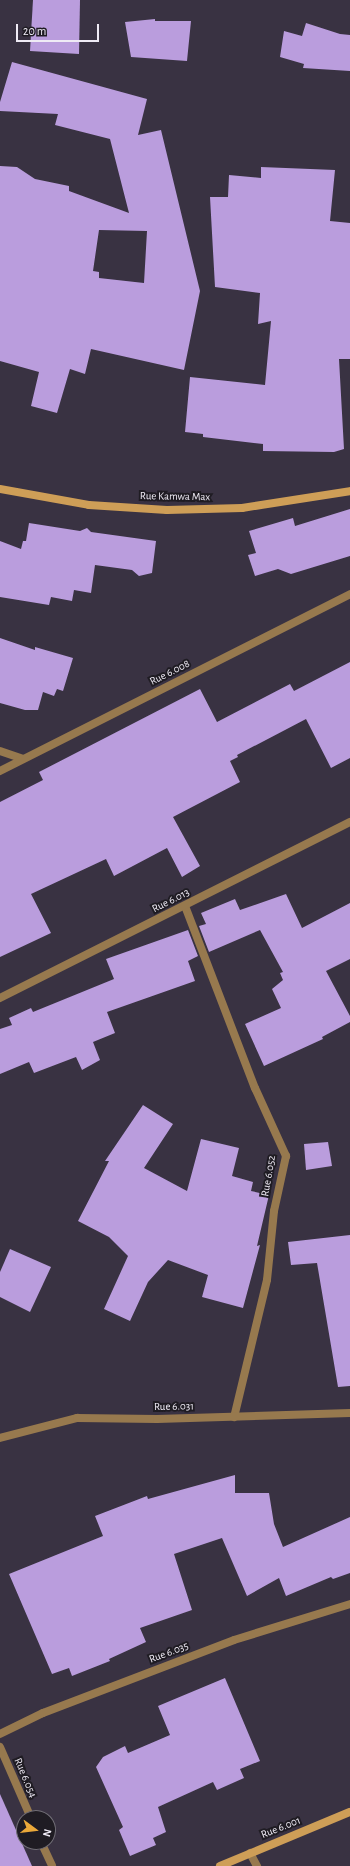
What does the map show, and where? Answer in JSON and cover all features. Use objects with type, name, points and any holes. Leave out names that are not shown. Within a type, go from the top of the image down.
[{"type":"main road","name":"Rue Kamwa Max","points":[[0,489],[89,505],[167,510],[242,508],[350,490]]},
{"type":"main road","name":"Rue 6.001","points":[[220,1866],[350,1812]]},
{"type":"street","name":"Rue 6.008","points":[[0,771],[350,594]]},
{"type":"street","points":[[0,751],[23,759]]},
{"type":"street","name":"Rue 6.013","points":[[0,998],[350,822]]},
{"type":"street","name":"Rue 6.052","points":[[185,906],[255,1088],[286,1156],[274,1211],[267,1280],[234,1417]]},
{"type":"street","name":"Rue 6.031","points":[[0,1438],[77,1418],[234,1417],[350,1413]]},
{"type":"street","name":"Rue 6.035","points":[[0,1734],[43,1713],[234,1640],[350,1604]]},
{"type":"street","name":"Rue 6.054","points":[[0,1747],[28,1810]]},
{"type":"street","points":[[45,1850],[52,1866]]},
{"type":"street","points":[[250,1853],[257,1866]]},
{"type":"building","points":[[33,0],[80,0],[79,54],[30,51]]},
{"type":"building","points":[[155,19],[155,21],[191,21],[187,61],[131,57],[125,22]]},
{"type":"building","points":[[306,23],[340,34],[350,35],[350,71],[303,68],[304,64],[280,57],[284,31],[302,36]]},
{"type":"building","points":[[12,62],[147,99],[138,135],[161,130],[200,291],[184,370],[91,349],[85,374],[70,369],[57,413],[31,406],[39,372],[0,361],[0,166],[17,167],[35,179],[69,186],[69,191],[129,213],[110,139],[55,125],[58,114],[0,111],[0,102]],"holes":[[[99,230],[147,231],[144,283],[99,278],[99,272],[93,271]]]},
{"type":"building","points":[[261,167],[335,170],[330,221],[350,223],[350,359],[339,359],[344,449],[334,452],[263,451],[263,444],[203,437],[203,434],[185,432],[190,377],[265,385],[271,321],[258,324],[260,293],[215,287],[210,197],[228,197],[229,175],[261,178]]},
{"type":"building","points":[[350,509],[350,556],[291,574],[278,569],[255,576],[248,555],[256,553],[249,531],[293,518],[295,526]]},
{"type":"building","points":[[29,523],[80,531],[87,528],[91,532],[156,541],[152,573],[139,576],[132,570],[95,565],[91,593],[74,590],[72,601],[51,597],[49,605],[0,597],[0,541],[21,549],[23,541],[26,541]]},
{"type":"building","points":[[0,638],[35,650],[35,647],[73,658],[63,691],[57,689],[54,696],[43,692],[38,710],[25,710],[0,703]]},
{"type":"building","points":[[350,662],[350,758],[331,768],[306,719],[237,755],[238,757],[230,761],[240,782],[173,817],[200,866],[182,877],[167,848],[114,876],[106,859],[31,894],[51,933],[0,957],[0,802],[43,780],[39,772],[200,689],[217,722],[290,684],[294,691]]},
{"type":"building","points":[[286,894],[302,928],[350,903],[350,959],[326,971],[350,1016],[350,1022],[322,1037],[323,1039],[264,1066],[245,1024],[281,1008],[272,989],[283,980],[280,973],[283,972],[260,930],[209,952],[199,926],[206,924],[201,913],[235,899],[240,910]]},
{"type":"building","points":[[188,930],[198,956],[188,961],[195,981],[107,1012],[115,1033],[93,1042],[100,1060],[82,1070],[76,1057],[34,1073],[29,1062],[0,1074],[0,1029],[12,1025],[9,1018],[31,1008],[33,1012],[114,979],[106,959]]},
{"type":"building","points":[[143,1105],[173,1124],[144,1168],[187,1191],[201,1139],[239,1148],[232,1176],[253,1182],[251,1191],[269,1195],[257,1246],[260,1245],[243,1308],[202,1297],[208,1275],[168,1260],[148,1282],[130,1321],[104,1309],[128,1256],[109,1237],[78,1221],[109,1161],[105,1161]]},
{"type":"building","points":[[328,1142],[332,1166],[306,1170],[304,1144]]},
{"type":"building","points":[[350,1235],[350,1386],[338,1387],[317,1263],[291,1265],[288,1242]]},
{"type":"building","points":[[10,1249],[51,1267],[30,1312],[0,1297],[0,1272]]},
{"type":"building","points":[[235,1475],[235,1493],[269,1493],[274,1524],[283,1547],[350,1517],[350,1573],[333,1579],[331,1577],[286,1596],[279,1578],[247,1596],[222,1538],[174,1554],[192,1610],[140,1628],[146,1642],[109,1659],[110,1661],[72,1676],[69,1668],[52,1674],[9,1574],[103,1536],[95,1516],[147,1496],[148,1499]]},
{"type":"building","points":[[225,1678],[260,1761],[240,1769],[244,1778],[217,1790],[213,1782],[158,1807],[166,1832],[153,1838],[156,1845],[130,1856],[119,1830],[123,1827],[96,1767],[103,1757],[125,1746],[128,1753],[170,1735],[158,1706]]},
{"type":"building","points":[[0,1794],[16,1830],[16,1850],[25,1850],[32,1866],[0,1866]]}]
